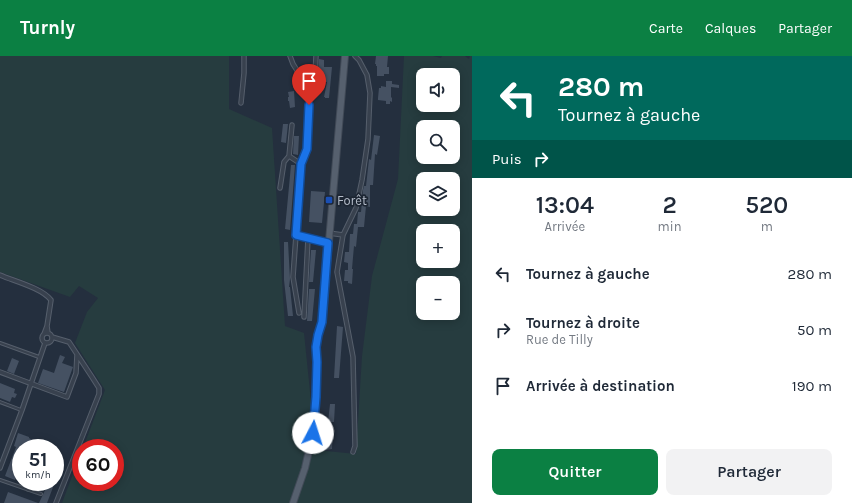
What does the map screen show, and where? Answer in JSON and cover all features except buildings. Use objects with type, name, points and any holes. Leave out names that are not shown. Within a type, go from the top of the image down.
[{"type":"main road","points":[[293,503],[306,468],[313,433],[317,383],[316,347],[322,322],[346,56]]},
{"type":"street","points":[[241,103],[244,56]]},
{"type":"street","points":[[290,56],[293,64],[310,91]]},
{"type":"street","points":[[299,313],[293,277],[301,164],[307,149],[310,91],[315,75],[316,56]]},
{"type":"street","points":[[353,452],[355,446],[353,357],[337,272],[343,235],[356,208],[368,139],[370,93],[367,75],[359,60],[355,56]]},
{"type":"street","points":[[280,188],[284,162],[289,156],[292,125]]},
{"type":"street","points":[[289,156],[301,164]]},
{"type":"street","points":[[329,233],[343,235]]},
{"type":"street","points":[[296,235],[328,243]]},
{"type":"street","points":[[304,317],[308,238]]},
{"type":"street","points":[[0,276],[39,290],[51,300],[46,334],[42,338],[43,342],[45,343]]},
{"type":"street","points":[[46,334],[69,342],[98,388],[99,394],[56,503]]},
{"type":"street","points":[[45,343],[50,342],[52,337]]},
{"type":"street","points":[[0,468],[32,384],[45,343]]},
{"type":"street","points":[[0,372],[67,397],[76,373],[77,354]]},
{"type":"lane","points":[[0,343],[40,358]]},
{"type":"lane","points":[[0,402],[22,410]]},
{"type":"lane","points":[[0,480],[12,484]]},
{"type":"lane","points":[[31,491],[40,494]]},
{"type":"green space","points":[[0,56],[229,56],[229,109],[272,128],[285,326],[304,333],[316,450],[356,454],[362,356],[372,276],[398,179],[404,56],[433,56],[441,58],[442,56],[465,56],[469,59],[470,56],[472,56],[472,503],[62,503],[72,477],[72,491],[124,491],[124,439],[86,439],[105,390],[75,343],[87,312],[98,298],[79,286],[70,297],[0,272]]},
{"type":"place","name":"Forêt","points":[[329,200]]},
{"type":"route","points":[[309,105],[307,149],[301,164],[296,235],[328,243],[322,322],[316,347],[316,397],[313,433]]}]
